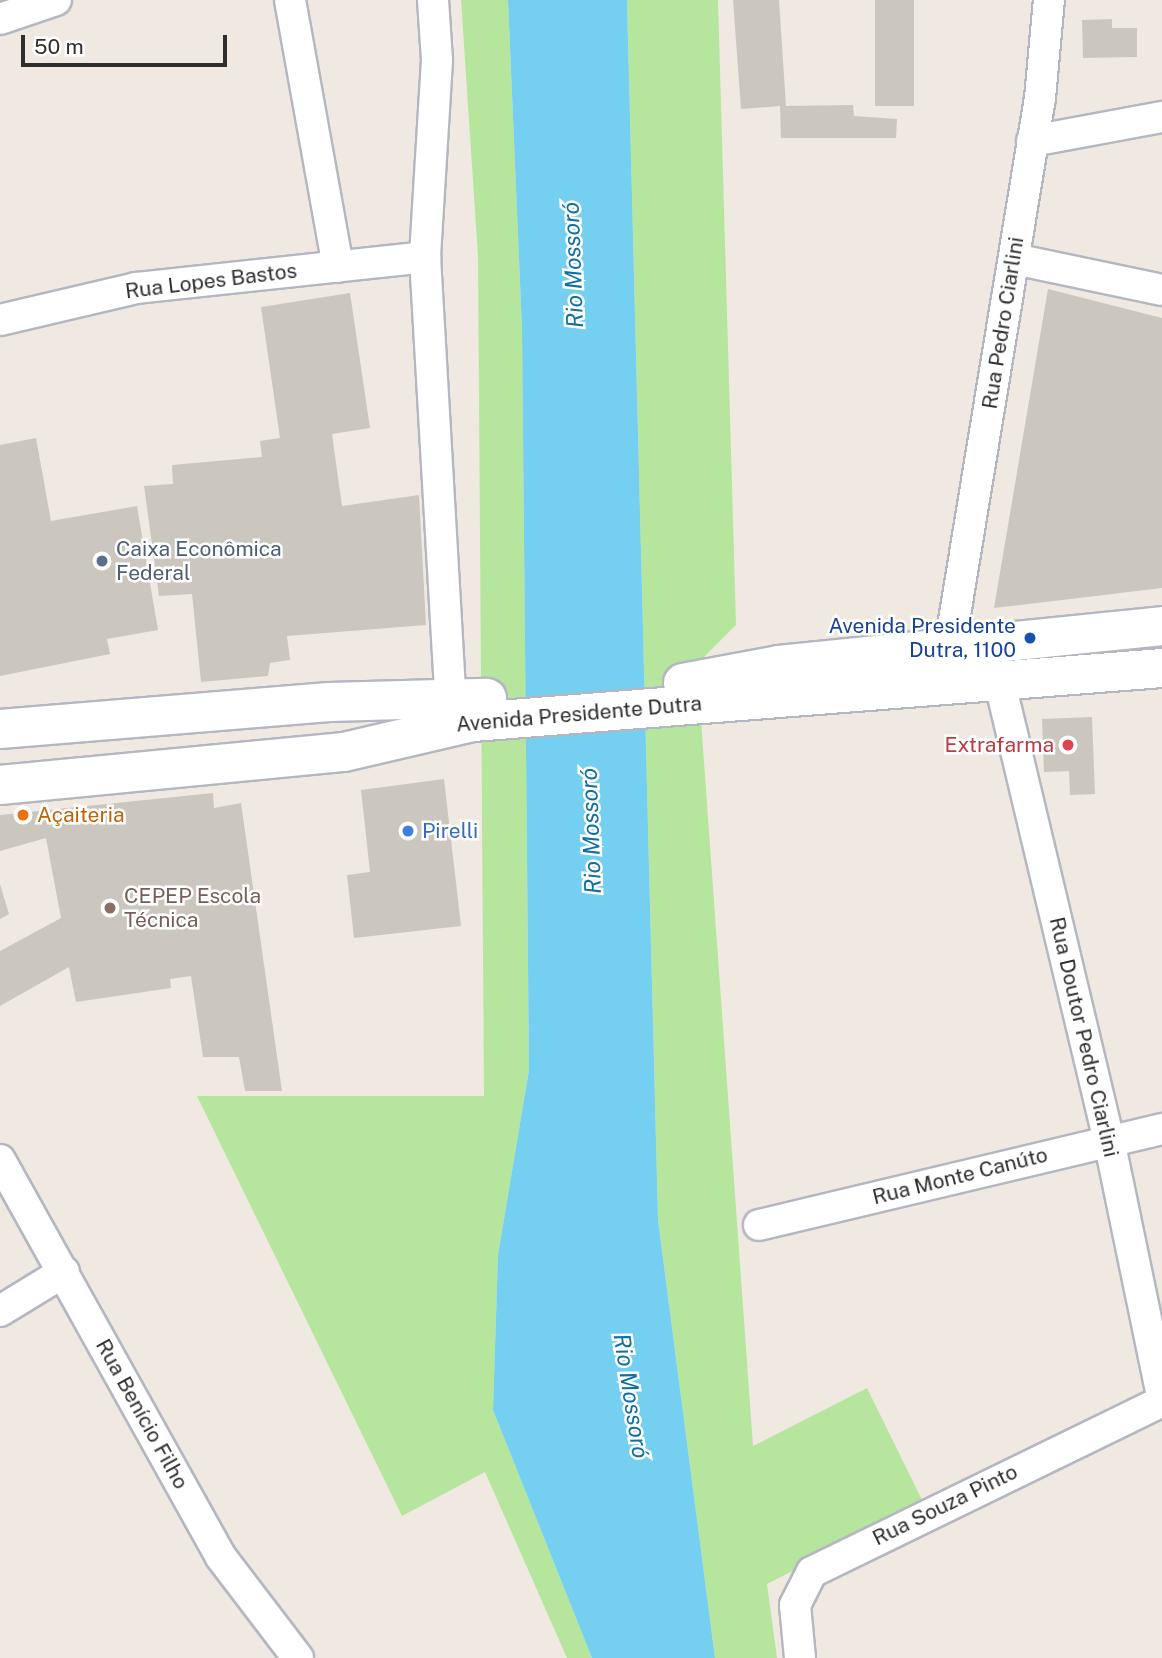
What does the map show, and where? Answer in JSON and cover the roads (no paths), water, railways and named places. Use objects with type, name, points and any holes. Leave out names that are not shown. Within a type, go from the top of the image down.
[{"type":"main road","name":"Avenida Presidente Dutra","points":[[693,692],[779,665],[950,645],[1162,626]]},
{"type":"main road","name":"Avenida Presidente Dutra","points":[[0,729],[329,702],[462,712],[693,692],[777,702],[999,679],[1162,668]]},
{"type":"main road","name":"Avenida Presidente Dutra","points":[[0,785],[344,752],[462,712]]},
{"type":"street","points":[[0,19],[56,0]]},
{"type":"street","points":[[290,0],[338,267]]},
{"type":"street","points":[[433,0],[436,86],[425,257],[462,712]]},
{"type":"street","name":"Rua Pedro Ciarlini","points":[[950,645],[1014,259],[1049,0]]},
{"type":"street","points":[[1032,141],[1162,117]]},
{"type":"street","name":"Rua Lopes Bastos","points":[[0,320],[136,288],[425,257]]},
{"type":"street","points":[[1014,259],[1162,290]]},
{"type":"street","name":"Rua Doutor Pedro Ciarlini","points":[[999,679],[1109,1140],[1162,1399]]},
{"type":"street","name":"Rua Monte Canúto","points":[[759,1225],[1162,1129]]},
{"type":"street","name":"Rua Benício Filho","points":[[0,1160],[221,1557],[295,1657]]},
{"type":"street","points":[[0,1311],[64,1272]]},
{"type":"street","name":"Rua Souza Pinto","points":[[800,1658],[795,1605],[812,1572],[1162,1399]]},
{"type":"water","name":"Rio Mossoró","points":[[508,0],[627,0],[658,1220],[715,1658],[592,1658],[493,1410],[498,1255],[529,1070],[522,329]]},
{"type":"place","name":"Caixa Econômica Federal","points":[[102,561]]},
{"type":"place","name":"Avenida Presidente Dutra, 1100","points":[[1030,638]]},
{"type":"place","name":"Extrafarma","points":[[1068,745]]},
{"type":"place","name":"Açaiteria","points":[[23,815]]},
{"type":"place","name":"Pirelli","points":[[408,831]]},
{"type":"place","name":"CEPEP Escola Técnica","points":[[110,908]]}]
